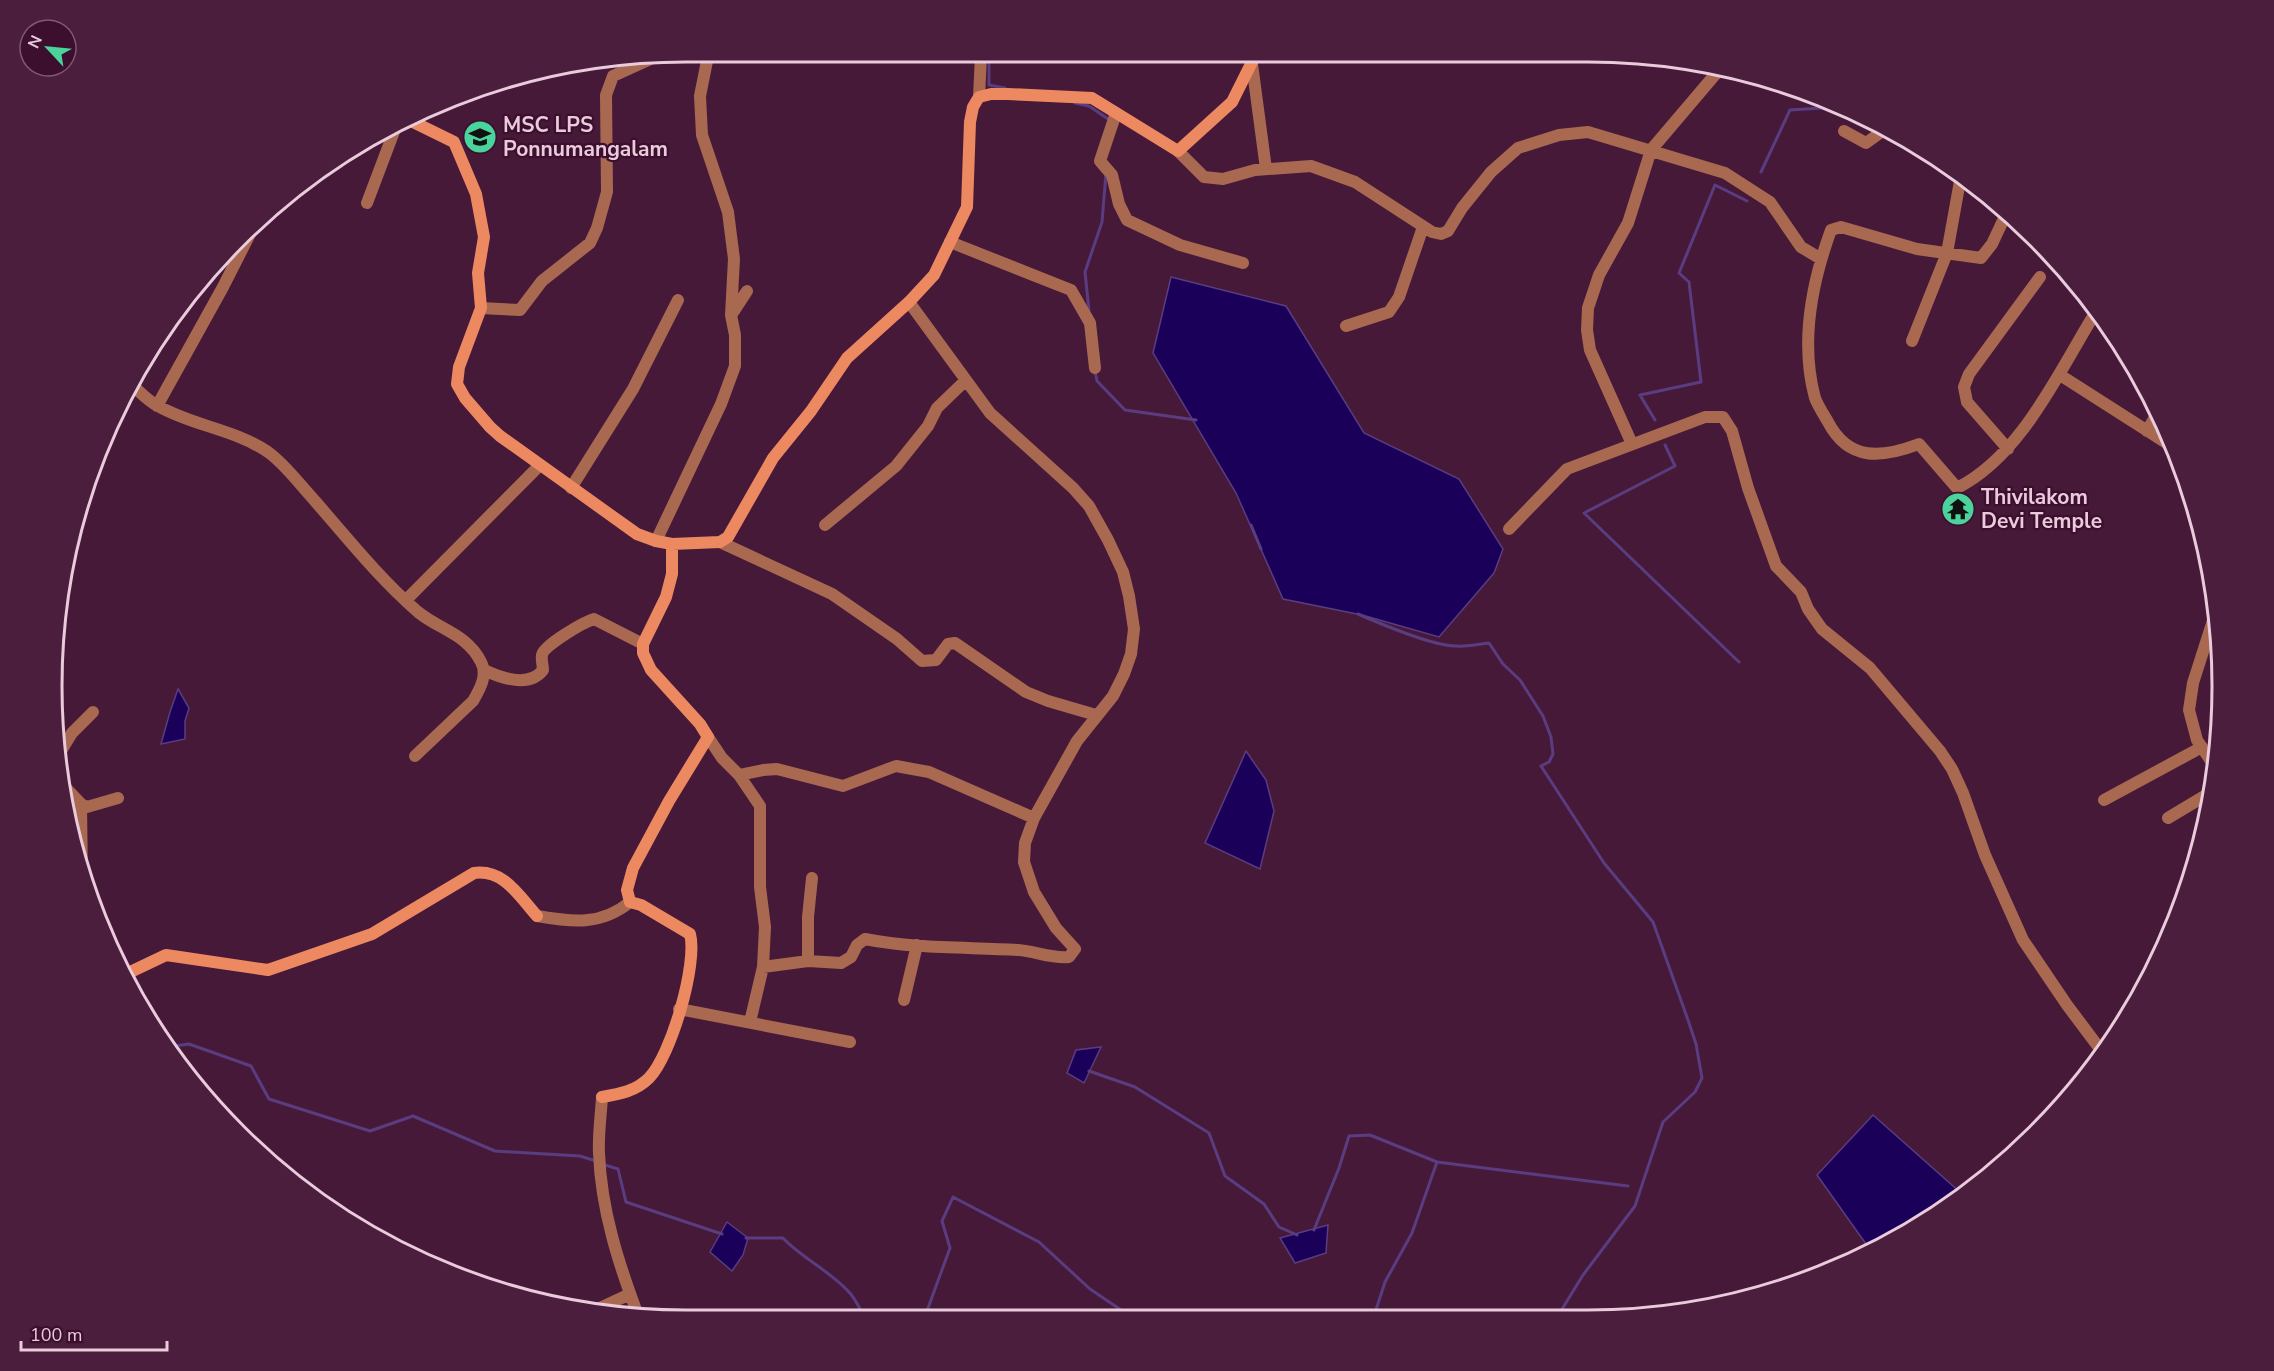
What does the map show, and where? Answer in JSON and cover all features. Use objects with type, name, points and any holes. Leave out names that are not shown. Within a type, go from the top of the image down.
[{"type":"street","points":[[656,542],[721,404],[735,366],[735,335],[731,315],[734,259],[728,212],[702,135],[700,96],[707,62]]},
{"type":"street","points":[[720,542],[728,537],[739,521],[773,458],[811,411],[847,358],[909,302],[934,275],[967,207],[970,122],[973,107],[979,97],[981,62]]},
{"type":"street","points":[[1178,151],[1232,102],[1252,62]]},
{"type":"street","points":[[1254,62],[1266,169]]},
{"type":"street","points":[[481,308],[520,310],[542,281],[590,243],[607,192],[606,96],[613,76],[641,63]]},
{"type":"street","points":[[1632,444],[1590,350],[1587,330],[1588,308],[1599,275],[1628,224],[1651,150],[1715,74]]},
{"type":"street","points":[[979,97],[1008,94],[1092,98],[1178,151],[1204,177],[1223,179],[1255,170],[1311,166],[1355,182],[1432,232],[1441,234],[1448,231],[1462,208],[1491,172],[1518,148],[1559,135],[1588,132],[1725,172],[1770,202],[1801,248],[1821,259]]},
{"type":"street","points":[[1116,113],[1100,161],[1112,175],[1119,204],[1128,220],[1180,245],[1243,263]]},
{"type":"street","points":[[416,123],[454,142],[472,184],[484,237],[478,273],[481,308],[459,367],[457,384],[465,398],[490,428],[637,534],[656,542],[672,544],[720,542],[832,594],[897,639],[922,661],[936,660],[948,644],[955,644],[1026,692],[1096,715]]},
{"type":"street","points":[[1844,131],[1866,143],[1879,134]]},
{"type":"street","points":[[367,203],[393,135]]},
{"type":"street","points":[[1912,342],[1947,253],[1959,184]]},
{"type":"street","points":[[2004,219],[1992,244],[1981,258],[1917,249],[1849,230],[1836,228],[1832,230],[1821,259],[1808,344],[1810,372],[1816,400],[1839,440],[1852,450],[1869,454],[1887,454],[1919,444],[1957,488],[1976,479],[2007,448],[2060,375],[2092,318]]},
{"type":"street","points":[[1346,326],[1389,312],[1399,297],[1423,226]]},
{"type":"street","points":[[157,406],[246,242]]},
{"type":"street","points":[[950,242],[1071,290],[1090,323],[1095,368]]},
{"type":"street","points":[[2007,448],[1967,402],[1964,387],[1970,374],[2040,277]]},
{"type":"street","points":[[731,315],[747,291]]},
{"type":"street","points":[[571,488],[633,389],[678,300]]},
{"type":"street","points":[[763,967],[808,961],[841,963],[851,957],[861,940],[865,939],[917,945],[1022,950],[1059,958],[1069,957],[1075,949],[1056,928],[1034,892],[1024,862],[1025,843],[1034,818],[1077,741],[1113,696],[1124,674],[1131,654],[1134,629],[1123,572],[1089,506],[990,412],[909,302]]},
{"type":"street","points":[[2060,375],[2162,440]]},
{"type":"street","points":[[825,525],[896,466],[928,426],[937,408],[965,381]]},
{"type":"street","points":[[137,389],[157,406],[208,427],[236,434],[271,454],[406,600],[420,613],[463,638],[473,647],[484,670],[480,689],[473,700],[415,756]]},
{"type":"street","points":[[1509,529],[1567,469],[1705,417],[1717,415],[1725,420],[1732,431],[1748,488],[1776,566],[1801,592],[1808,609],[1822,629],[1870,668],[1946,760],[1963,793],[1985,855],[2023,940],[2097,1046]]},
{"type":"street","points":[[2147,431],[2153,421]]},
{"type":"street","points":[[406,600],[540,465]]},
{"type":"street","points":[[672,544],[672,574],[666,597],[643,644],[643,653],[651,670],[700,724],[722,758],[739,775],[760,806],[760,887],[765,927],[763,967],[750,1022]]},
{"type":"street","points":[[484,670],[510,680],[539,676],[543,670],[542,655],[545,650],[573,629],[594,619],[643,644]]},
{"type":"street","points":[[2208,756],[2197,740],[2189,710],[2193,683],[2210,630]]},
{"type":"street","points":[[65,745],[72,733],[93,712]]},
{"type":"street","points":[[630,902],[627,890],[633,868],[657,821],[708,737]]},
{"type":"street","points":[[2104,800],[2202,747]]},
{"type":"street","points":[[739,775],[763,770],[777,770],[843,786],[897,766],[929,772],[1034,818]]},
{"type":"street","points":[[71,793],[87,807],[97,806],[118,798]]},
{"type":"street","points":[[2168,818],[2202,797]]},
{"type":"street","points":[[81,804],[82,841]]},
{"type":"street","points":[[131,971],[166,955],[268,970],[372,934],[474,873],[486,871],[500,876],[537,916],[564,921],[585,921],[607,917],[618,912],[630,902]]},
{"type":"street","points":[[808,961],[808,917],[812,878]]},
{"type":"street","points":[[630,902],[672,922],[690,934],[694,946],[685,993],[669,1046],[649,1078],[634,1089],[602,1097],[599,1156],[605,1207],[621,1271],[635,1307]]},
{"type":"street","points":[[904,1000],[917,945]]},
{"type":"street","points":[[679,1009],[850,1042]]},
{"type":"street","points":[[609,1304],[630,1294]]},
{"type":"shaded area","points":[[1171,277],[1286,306],[1364,433],[1459,479],[1503,549],[1494,573],[1439,637],[1362,615],[1283,599],[1236,493],[1153,353]]},
{"type":"shaded area","points":[[178,689],[189,708],[185,721],[185,739],[161,744],[170,712]]},
{"type":"shaded area","points":[[1246,751],[1266,780],[1274,811],[1260,869],[1205,843]]},
{"type":"shaded area","points":[[1101,1047],[1084,1083],[1067,1073],[1076,1050]]},
{"type":"shaded area","points":[[1873,1115],[1956,1189],[1900,1226],[1866,1244],[1817,1175]]},
{"type":"shaded area","points":[[727,1222],[748,1238],[743,1255],[732,1271],[710,1252]]},
{"type":"shaded area","points":[[1328,1225],[1326,1253],[1295,1263],[1280,1238]]},
{"type":"waterway","points":[[989,62],[989,85],[1005,88]]},
{"type":"waterway","points":[[1075,103],[1089,106],[1111,121]]},
{"type":"waterway","points":[[1761,172],[1790,110],[1824,108]]},
{"type":"waterway","points":[[1089,311],[1085,272],[1102,222],[1106,173]]},
{"type":"waterway","points":[[1655,420],[1640,395],[1701,382],[1689,282],[1679,273],[1715,185],[1747,201]]},
{"type":"waterway","points":[[1095,371],[1097,381],[1125,410],[1196,420]]},
{"type":"waterway","points":[[1665,445],[1675,466],[1584,513],[1739,662]]},
{"type":"waterway","points":[[1251,525],[1261,549]]},
{"type":"waterway","points":[[1358,614],[1407,634],[1446,645],[1468,646],[1489,643],[1503,664],[1520,680],[1543,716],[1551,737],[1553,754],[1549,762],[1541,766],[1604,863],[1653,922],[1696,1044],[1702,1078],[1695,1092],[1663,1122],[1635,1206],[1583,1275],[1562,1310]]},
{"type":"waterway","points":[[176,1046],[189,1044],[251,1066],[269,1099],[370,1131],[413,1116],[495,1151],[580,1156],[596,1161]]},
{"type":"waterway","points":[[1089,1071],[1135,1087],[1209,1133],[1225,1176],[1264,1204],[1279,1227],[1297,1235]]},
{"type":"waterway","points":[[1314,1230],[1349,1136],[1370,1135],[1437,1162]]},
{"type":"waterway","points":[[1376,1310],[1385,1282],[1412,1233],[1437,1162],[1628,1186]]},
{"type":"waterway","points":[[602,1164],[618,1169],[626,1202],[722,1234]]},
{"type":"waterway","points":[[927,1310],[950,1248],[942,1221],[953,1197],[1039,1242],[1090,1289],[1121,1310]]},
{"type":"waterway","points":[[746,1238],[783,1238],[798,1252],[832,1276],[847,1290],[860,1310]]},
{"type":"place","name":"MSC LPS Ponnumangalam","points":[[480,137]]},
{"type":"place","name":"Thivilakom Devi Temple","points":[[1958,509]]}]
